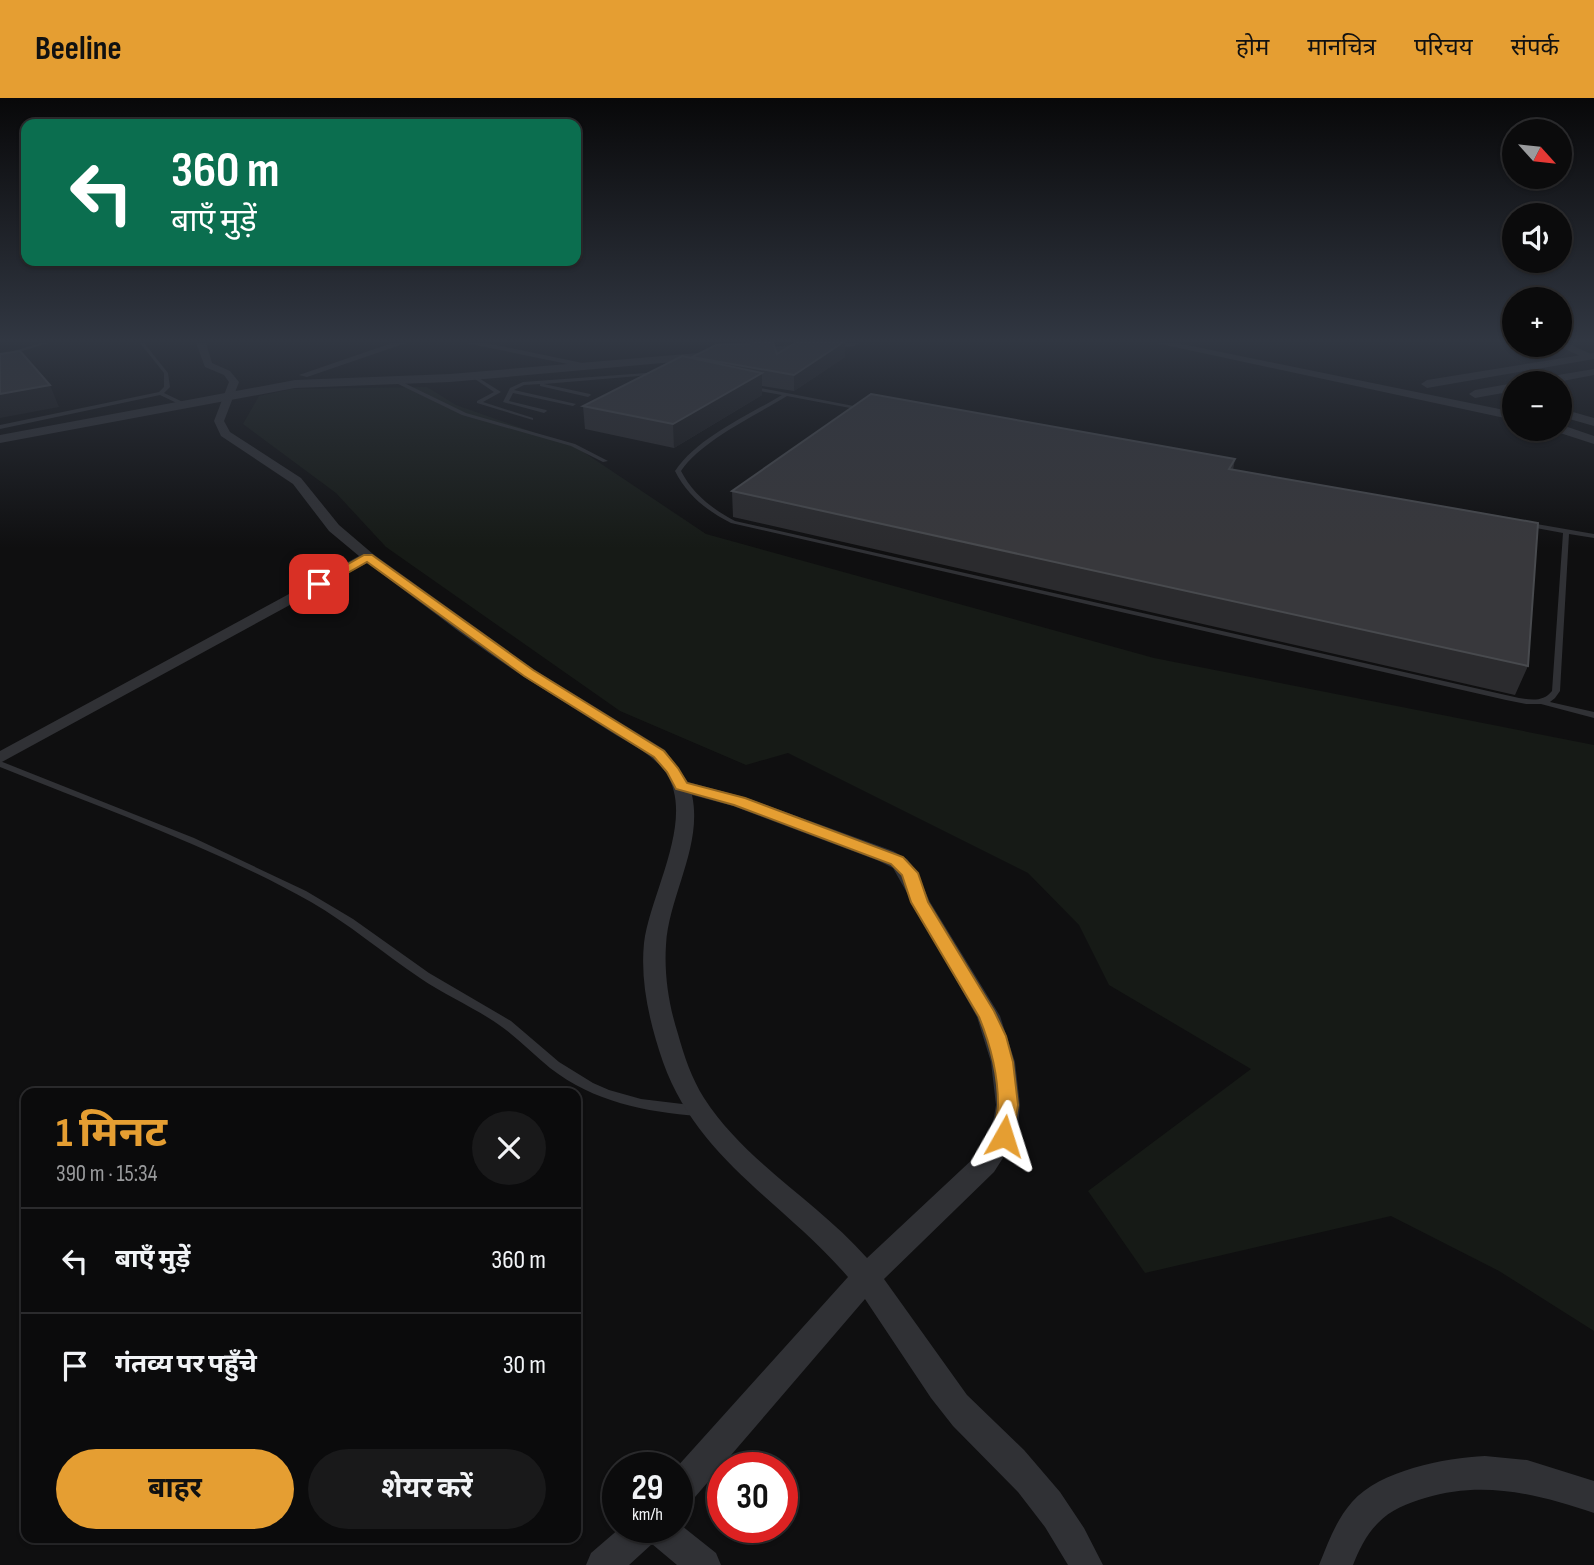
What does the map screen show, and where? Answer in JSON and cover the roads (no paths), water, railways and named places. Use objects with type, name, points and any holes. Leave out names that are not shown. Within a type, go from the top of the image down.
[{"type":"street","points":[[0,439],[144,411]]},
{"type":"street","points":[[223,411],[219,421],[225,434],[297,481],[334,527],[368,557],[529,673],[659,754],[673,771],[681,786],[685,823],[661,908],[653,970],[659,1008],[681,1077],[699,1111],[732,1152],[818,1226],[865,1278],[956,1406],[1020,1469],[1053,1510],[1086,1565]]},
{"type":"street","points":[[1572,416],[1594,422]]},
{"type":"street","points":[[1572,432],[1594,440]]},
{"type":"street","points":[[0,758],[368,557]]},
{"type":"street","points":[[681,786],[740,802],[897,860],[909,873],[920,902],[988,1016],[1003,1062],[1008,1105],[1004,1136],[985,1164],[865,1278],[693,1474]]},
{"type":"street","points":[[1336,1565],[1354,1529],[1369,1508],[1401,1489],[1444,1474],[1490,1470],[1556,1484],[1594,1497]]},
{"type":"street","points":[[603,1565],[628,1543]]},
{"type":"street","points":[[677,1543],[704,1565]]},
{"type":"lane","points":[[0,426],[71,411]]},
{"type":"lane","points":[[459,411],[573,445],[605,461]]},
{"type":"lane","points":[[508,411],[531,419]]},
{"type":"lane","points":[[759,411],[698,449],[681,464],[678,471],[682,481],[713,511],[733,523],[1506,698],[1541,702],[1594,715]]},
{"type":"lane","points":[[1511,521],[1594,536]]},
{"type":"lane","points":[[1541,702],[1549,699],[1556,691],[1566,531]]},
{"type":"lane","points":[[0,764],[222,855],[303,894],[369,935],[426,976],[506,1024],[571,1077],[602,1093],[630,1104],[699,1111]]}]
